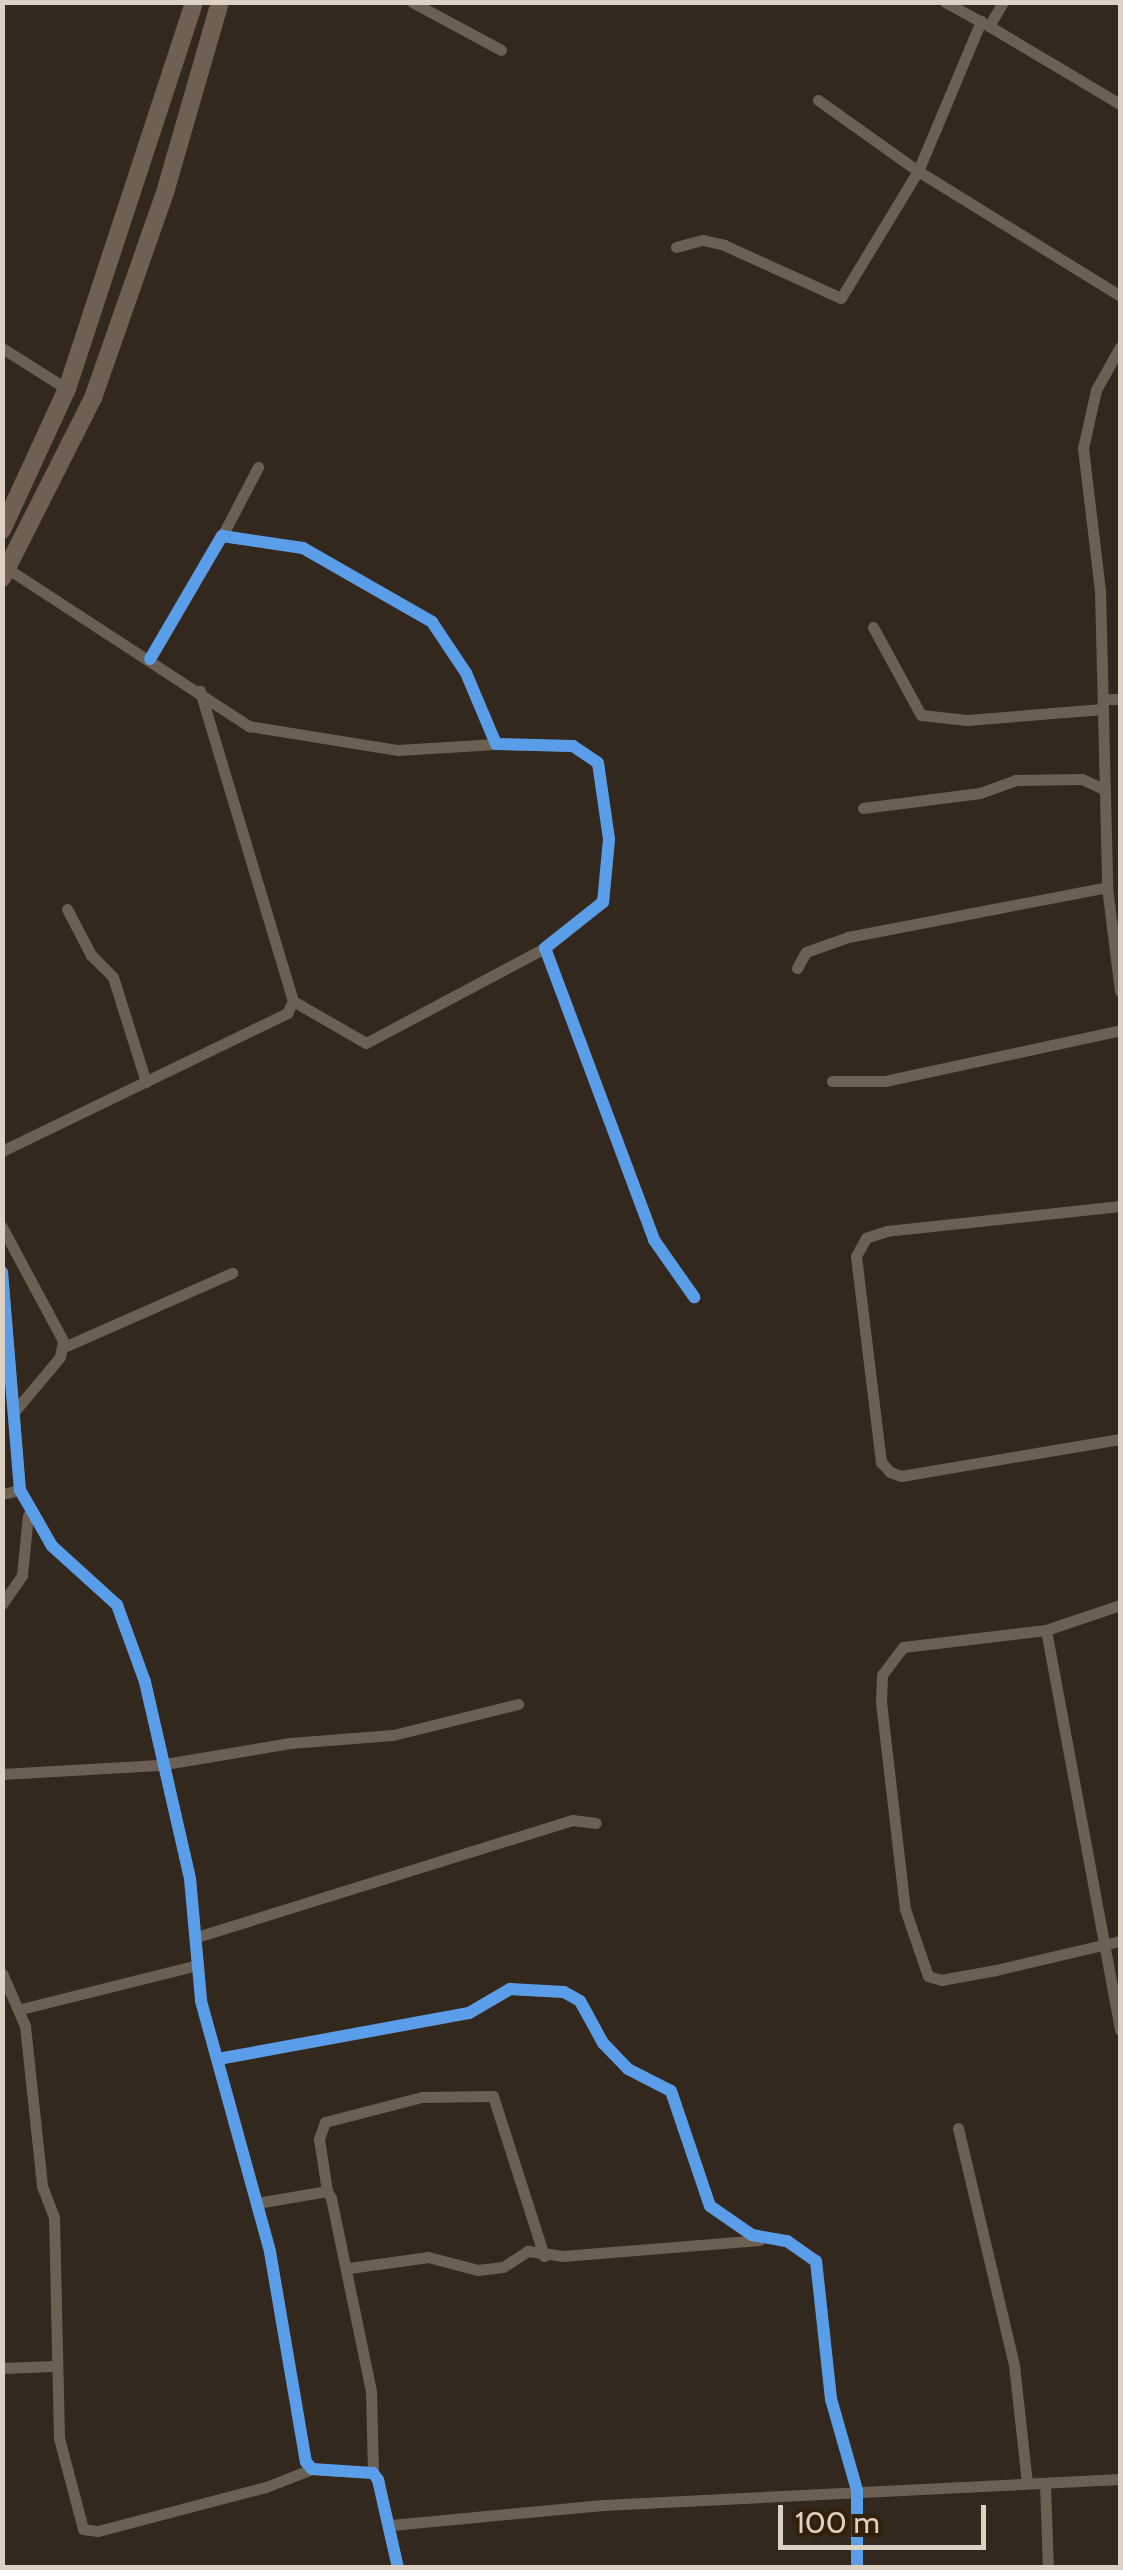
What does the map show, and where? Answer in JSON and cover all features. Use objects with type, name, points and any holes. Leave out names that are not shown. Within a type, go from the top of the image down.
[{"type":"street","points":[[2,530],[68,389],[194,2]]},
{"type":"street","points":[[200,691],[292,1000],[366,1044],[546,948],[603,902],[610,840],[598,763],[574,746],[496,744],[398,750],[328,743],[249,726],[200,691],[164,674],[150,658],[5,573],[93,398],[166,189],[220,2]]},
{"type":"street","points":[[412,2],[501,50]]},
{"type":"street","points":[[945,2],[1120,104]]},
{"type":"street","points":[[676,247],[702,240],[724,244],[841,298],[918,171],[985,24],[1003,2]]},
{"type":"street","points":[[818,100],[918,171],[1120,296]]},
{"type":"street","points":[[138,181],[166,189]]},
{"type":"street","points":[[2,348],[68,389]]},
{"type":"street","points":[[1120,348],[1096,390],[1083,448],[1100,590],[1102,789],[1107,888],[1117,935],[1120,990]]},
{"type":"street","points":[[150,658],[258,467]]},
{"type":"street","points":[[222,536],[303,548],[432,622],[466,673],[496,744]]},
{"type":"street","points":[[873,627],[920,715],[967,720],[1120,699]]},
{"type":"street","points":[[863,808],[988,791],[1015,780],[1082,779],[1102,789]]},
{"type":"street","points":[[797,968],[806,952],[848,937],[1107,888]]},
{"type":"street","points":[[67,909],[90,955],[112,977],[146,1082]]},
{"type":"street","points":[[546,948],[654,1240],[694,1297]]},
{"type":"street","points":[[2,1151],[279,1021],[292,1000]]},
{"type":"street","points":[[832,1081],[885,1081],[1120,1030]]},
{"type":"street","points":[[1120,1206],[887,1231],[866,1238],[856,1256],[881,1462],[890,1472],[901,1476],[1120,1439]]},
{"type":"street","points":[[2,1226],[64,1347]]},
{"type":"street","points":[[2,1272],[20,1490],[52,1546],[117,1605],[130,1626],[200,1936],[197,1965],[257,2203],[304,2453],[312,2469]]},
{"type":"street","points":[[14,1412],[64,1347],[232,1273]]},
{"type":"street","points":[[2,1494],[20,1490]]},
{"type":"street","points":[[2,1604],[22,1574],[28,1510]]},
{"type":"street","points":[[1120,1605],[1046,1630],[904,1647],[882,1675],[905,1908],[928,1976],[941,1980],[1120,1941]]},
{"type":"street","points":[[1046,1630],[1101,1947],[1120,2030]]},
{"type":"street","points":[[2,1774],[159,1765],[290,1743],[394,1735],[518,1704]]},
{"type":"street","points":[[200,1936],[572,1820],[596,1823]]},
{"type":"street","points":[[22,2009],[197,1965]]},
{"type":"street","points":[[2,1973],[22,2009],[56,2246],[54,2366],[59,2438],[83,2529],[232,2496],[312,2469],[373,2473]]},
{"type":"street","points":[[218,2059],[469,2013],[510,1988],[564,1992],[580,2001],[603,2043],[628,2069],[671,2091],[710,2206],[768,2239]]},
{"type":"street","points":[[398,2568],[391,2525],[373,2473],[371,2390],[349,2268],[327,2191],[319,2139],[325,2122],[422,2097],[493,2096],[544,2256]]},
{"type":"street","points":[[958,2128],[1014,2365],[1027,2484]]},
{"type":"street","points":[[257,2203],[327,2191]]},
{"type":"street","points":[[349,2268],[428,2258],[478,2270],[503,2267],[528,2250],[544,2256],[768,2239],[787,2241],[816,2261],[831,2399],[856,2490],[858,2568]]},
{"type":"street","points":[[2,2368],[54,2366]]},
{"type":"street","points":[[391,2525],[856,2490],[1120,2479]]},
{"type":"street","points":[[1046,2484],[1048,2568]]},
{"type":"cycle path","points":[[150,659],[222,536],[303,548],[432,622],[466,673],[496,744],[573,746],[598,763],[609,839],[603,902],[545,948],[654,1240],[694,1297]]},
{"type":"cycle path","points":[[2,1272],[20,1490],[52,1546],[117,1605],[145,1682],[190,1879],[201,2001],[270,2252],[306,2462],[312,2469],[373,2473],[378,2480],[398,2568]]},
{"type":"cycle path","points":[[218,2059],[469,2013],[510,1989],[564,1992],[580,2001],[603,2043],[628,2069],[671,2091],[710,2206],[752,2235],[787,2241],[816,2261],[831,2399],[857,2490],[857,2568]]}]
